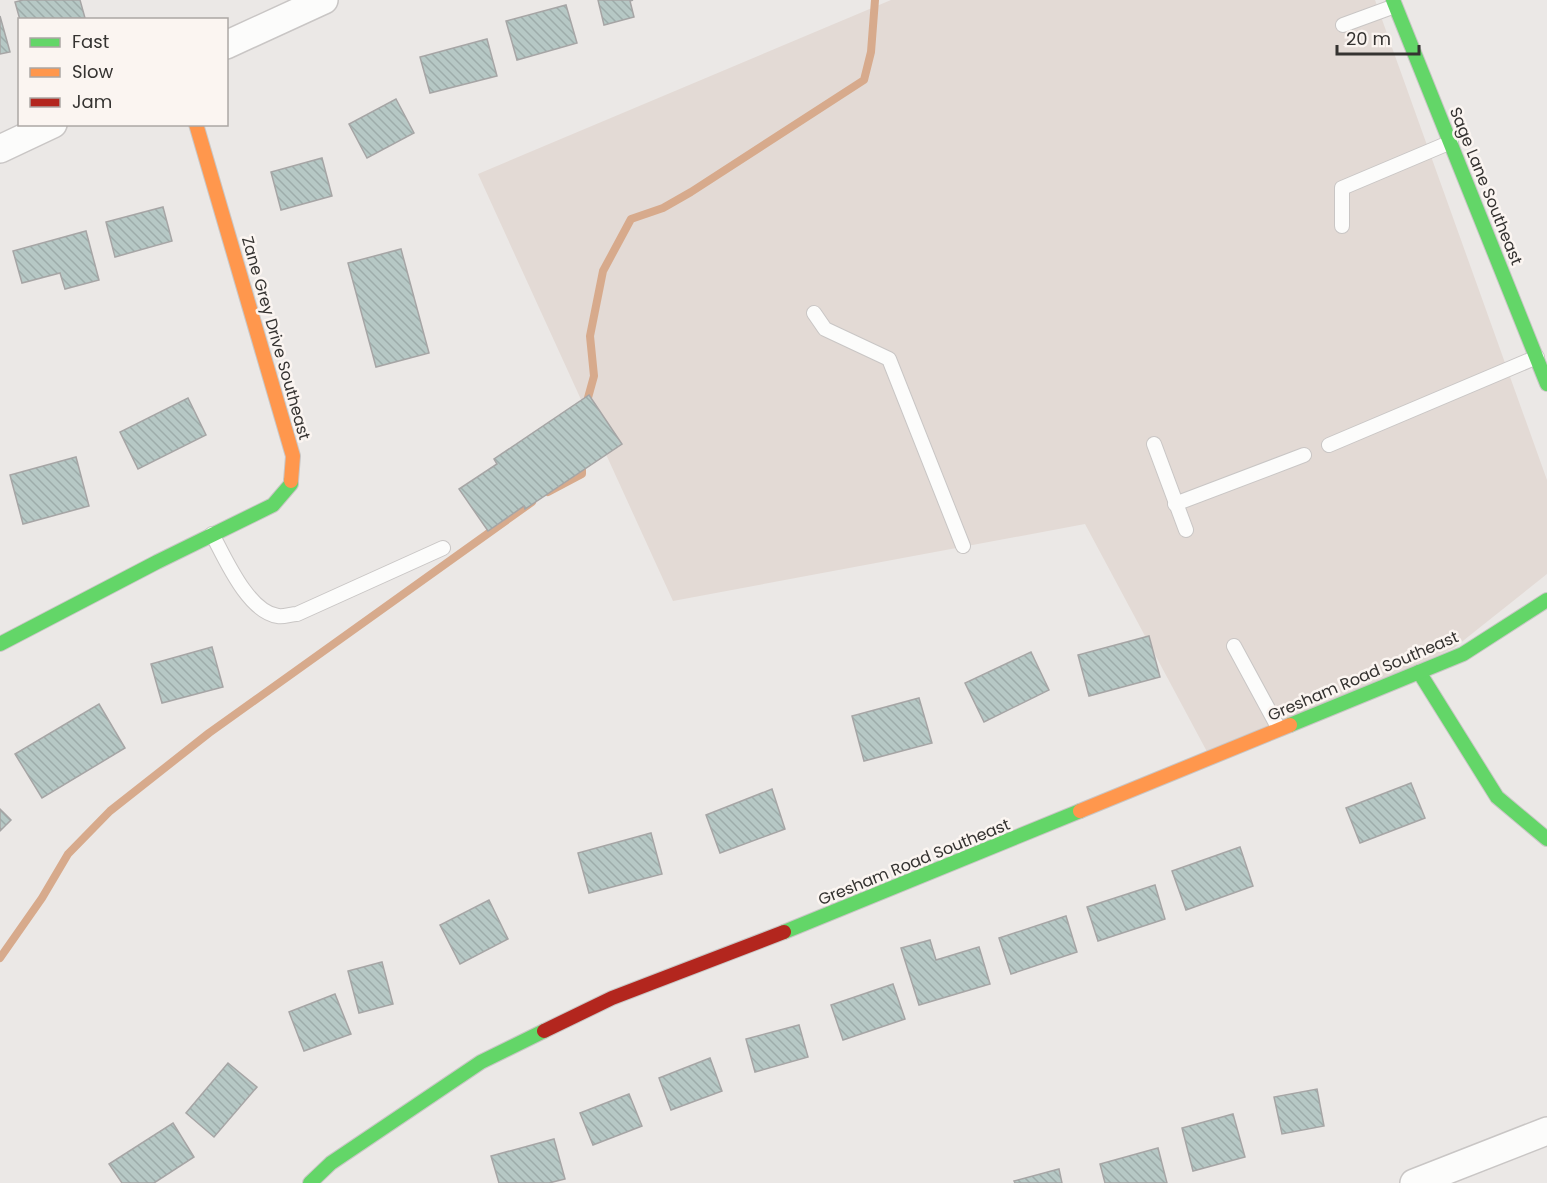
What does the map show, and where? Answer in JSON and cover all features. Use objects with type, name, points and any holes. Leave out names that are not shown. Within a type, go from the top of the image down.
[{"type":"street","points":[[228,44],[324,0]]},
{"type":"street","name":"Sage Lane Southeast","points":[[1394,3],[1547,384]]},
{"type":"street","points":[[0,149],[49,126]]},
{"type":"street","name":"Zane Grey Drive Southeast","points":[[0,644],[212,534],[273,505],[291,484],[293,456],[197,126]]},
{"type":"street","name":"Gresham Road Southeast","points":[[310,1183],[331,1163],[481,1062],[612,998],[816,920],[1463,654],[1547,600]]},
{"type":"street","points":[[1419,672],[1497,797],[1547,839]]},
{"type":"street","points":[[1414,1183],[1547,1131]]},
{"type":"lane","points":[[1343,25],[1394,3]]},
{"type":"lane","points":[[1342,226],[1342,188],[1451,142]]},
{"type":"lane","points":[[814,313],[825,330],[889,359],[963,546]]},
{"type":"lane","points":[[1329,445],[1537,357]]},
{"type":"lane","points":[[1154,444],[1186,530]]},
{"type":"lane","points":[[1175,504],[1305,455]]},
{"type":"lane","points":[[212,534],[239,585],[258,606],[278,616],[297,614],[443,548]]},
{"type":"lane","points":[[1234,646],[1279,729]]},
{"type":"shaded area","points":[[891,0],[1375,0],[1547,480],[1547,574],[1454,648],[1212,761],[1085,524],[673,601],[478,174]]},
{"type":"building","points":[[80,0],[85,18],[19,18],[15,2]]},
{"type":"building","points":[[598,0],[633,0],[630,1],[634,17],[604,25]]},
{"type":"building","points":[[566,5],[577,43],[517,60],[506,21]]},
{"type":"building","points":[[0,16],[10,52],[0,54]]},
{"type":"building","points":[[487,39],[497,76],[430,93],[420,57]]},
{"type":"building","points":[[396,99],[414,133],[367,158],[349,124]]},
{"type":"building","points":[[322,158],[332,196],[281,210],[271,172]]},
{"type":"building","points":[[163,207],[172,241],[115,257],[106,222]]},
{"type":"building","points":[[86,231],[99,280],[65,289],[60,273],[22,283],[13,251]]},
{"type":"building","points":[[401,249],[429,353],[376,367],[348,263]]},
{"type":"building","points":[[589,395],[622,444],[488,531],[459,489],[497,464],[494,459]]},
{"type":"building","points":[[188,398],[206,435],[138,469],[120,432]]},
{"type":"building","points":[[76,457],[89,506],[23,524],[10,475]]},
{"type":"building","points":[[1149,636],[1160,677],[1089,696],[1078,655]]},
{"type":"building","points":[[212,647],[223,687],[162,703],[151,664]]},
{"type":"building","points":[[1031,652],[1049,690],[984,722],[965,683]]},
{"type":"building","points":[[919,698],[932,743],[864,761],[852,716]]},
{"type":"building","points":[[99,704],[125,748],[42,798],[15,754]]},
{"type":"building","points":[[1411,783],[1425,818],[1360,843],[1346,808]]},
{"type":"building","points":[[772,789],[785,829],[720,853],[706,815]]},
{"type":"building","points":[[0,809],[11,820],[0,831]]},
{"type":"building","points":[[651,833],[662,874],[589,893],[578,853]]},
{"type":"building","points":[[1240,847],[1253,886],[1186,910],[1172,871]]},
{"type":"building","points":[[1155,885],[1165,919],[1098,941],[1087,907]]},
{"type":"building","points":[[489,900],[508,939],[460,964],[440,925]]},
{"type":"building","points":[[1066,916],[1077,952],[1011,974],[999,938]]},
{"type":"building","points":[[930,940],[936,960],[979,947],[990,984],[919,1005],[901,948]]},
{"type":"building","points":[[382,962],[393,1004],[359,1013],[348,971]]},
{"type":"building","points":[[893,984],[905,1019],[843,1040],[831,1005]]},
{"type":"building","points":[[335,994],[351,1034],[304,1051],[289,1012]]},
{"type":"building","points":[[799,1025],[808,1057],[755,1072],[746,1039]]},
{"type":"building","points":[[710,1058],[722,1091],[671,1110],[659,1078]]},
{"type":"building","points":[[228,1063],[257,1087],[214,1137],[186,1113]]},
{"type":"building","points":[[1317,1089],[1324,1126],[1282,1134],[1274,1097]]},
{"type":"building","points":[[629,1094],[642,1126],[593,1145],[580,1113]]},
{"type":"building","points":[[1233,1114],[1245,1157],[1193,1171],[1182,1128]]},
{"type":"building","points":[[173,1123],[194,1157],[154,1183],[122,1183],[109,1164]]},
{"type":"building","points":[[554,1139],[565,1179],[549,1183],[499,1183],[491,1156]]},
{"type":"building","points":[[1158,1148],[1167,1183],[1105,1183],[1100,1164]]},
{"type":"building","points":[[1059,1169],[1062,1183],[1015,1183],[1014,1181]]},
{"type":"waterway","points":[[586,405],[594,376],[590,336],[603,271],[631,219],[663,208],[691,192],[864,80],[871,52],[875,0]]},
{"type":"waterway","points":[[548,492],[582,474],[582,462]]},
{"type":"waterway","points":[[0,958],[42,898],[68,854],[110,811],[209,733],[532,502]]},
{"type":"traffic: fast","points":[[1393,0],[1547,384]]},
{"type":"traffic: fast","points":[[0,644],[157,562],[273,505],[291,481]]},
{"type":"traffic: fast","points":[[1290,725],[1463,654],[1547,600]]},
{"type":"traffic: fast","points":[[1419,672],[1497,797],[1547,839]]},
{"type":"traffic: fast","points":[[784,932],[1080,811]]},
{"type":"traffic: fast","points":[[310,1183],[331,1163],[481,1062],[544,1031]]},
{"type":"traffic: slow","points":[[197,126],[293,456],[291,481]]},
{"type":"traffic: slow","points":[[1080,811],[1290,725]]},
{"type":"traffic: jam","points":[[544,1031],[612,998],[784,932]]}]
